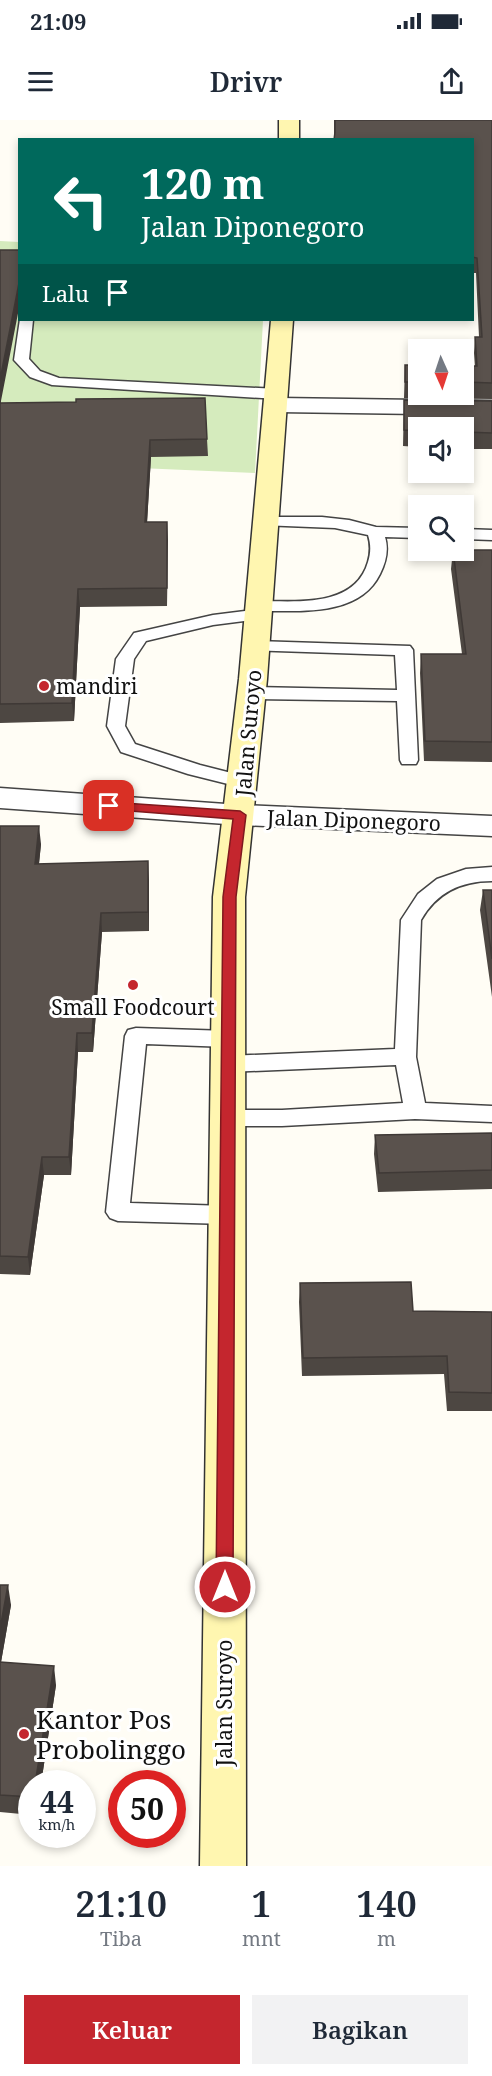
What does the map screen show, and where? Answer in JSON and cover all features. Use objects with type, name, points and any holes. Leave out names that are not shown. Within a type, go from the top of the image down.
[{"type":"main road","points":[[289,120],[289,138]]},
{"type":"main road","name":"Jalan Suroyo","points":[[223,1866],[229,897],[240,815],[258,622],[278,399],[282,321]]},
{"type":"street","points":[[278,399],[492,408]]},
{"type":"street","name":"Jalan Diponegoro","points":[[0,798],[240,815],[492,826]]},
{"type":"lane","points":[[26,321],[21,360],[34,374],[57,382],[278,399]]},
{"type":"lane","points":[[267,522],[313,522],[360,526],[375,532],[408,533]]},
{"type":"lane","points":[[258,622],[334,602],[357,593],[373,575],[381,545],[375,532]]},
{"type":"lane","points":[[474,534],[492,535]]},
{"type":"lane","points":[[243,782],[195,770],[128,748],[116,726],[125,659],[140,638],[213,620],[258,622],[404,650],[409,760]]},
{"type":"lane","points":[[251,693],[405,696]]},
{"type":"lane","points":[[415,1111],[405,1057],[411,920],[418,904],[430,890],[471,873],[492,874]]},
{"type":"lane","points":[[227,1215],[118,1212],[136,1036],[228,1051],[405,1057]]},
{"type":"lane","points":[[228,1118],[282,1118],[415,1111],[492,1114]]},
{"type":"green space","points":[[0,241],[18,242],[18,321],[263,321],[255,473],[0,462]]},
{"type":"building","points":[[335,120],[492,120],[492,383],[474,382],[474,366],[477,366],[475,337],[482,337],[477,258],[474,257],[474,138],[334,138]]},
{"type":"building","points":[[0,250],[18,250],[18,288],[0,380]]},
{"type":"building","points":[[405,365],[408,365],[408,382],[405,382]]},
{"type":"building","points":[[205,398],[207,439],[150,440],[145,522],[167,522],[167,588],[78,589],[72,703],[0,704],[0,403],[76,402],[76,399]]},
{"type":"building","points":[[404,400],[408,400],[408,405],[474,405],[474,401],[492,401],[492,433],[474,432],[474,417],[408,417],[408,430],[404,430]]},
{"type":"building","points":[[474,550],[492,550],[492,742],[425,741],[421,654],[466,654],[454,561],[474,561]]},
{"type":"building","points":[[0,826],[39,826],[35,864],[148,861],[148,912],[101,913],[92,1033],[77,1033],[69,1157],[42,1157],[28,1257],[0,1256]]},
{"type":"building","points":[[483,890],[492,890],[492,959]]},
{"type":"building","points":[[492,1133],[492,1170],[379,1173],[375,1135]]},
{"type":"building","points":[[411,1282],[413,1311],[492,1312],[492,1393],[449,1392],[447,1356],[303,1358],[300,1283]]},
{"type":"building","points":[[0,1585],[8,1585],[0,1629]]},
{"type":"building","name":"Kantor Pos Probolinggo","points":[[0,1662],[54,1666],[37,1770],[18,1770],[18,1796],[0,1795]]},
{"type":"place","name":"mandiri","points":[[44,686]]},
{"type":"place","name":"Small Foodcourt","points":[[133,985]]},
{"type":"place","name":"Kantor Pos Probolinggo","points":[[24,1734]]},
{"type":"route","points":[[109,806],[240,815],[229,897],[225,1587]]}]
